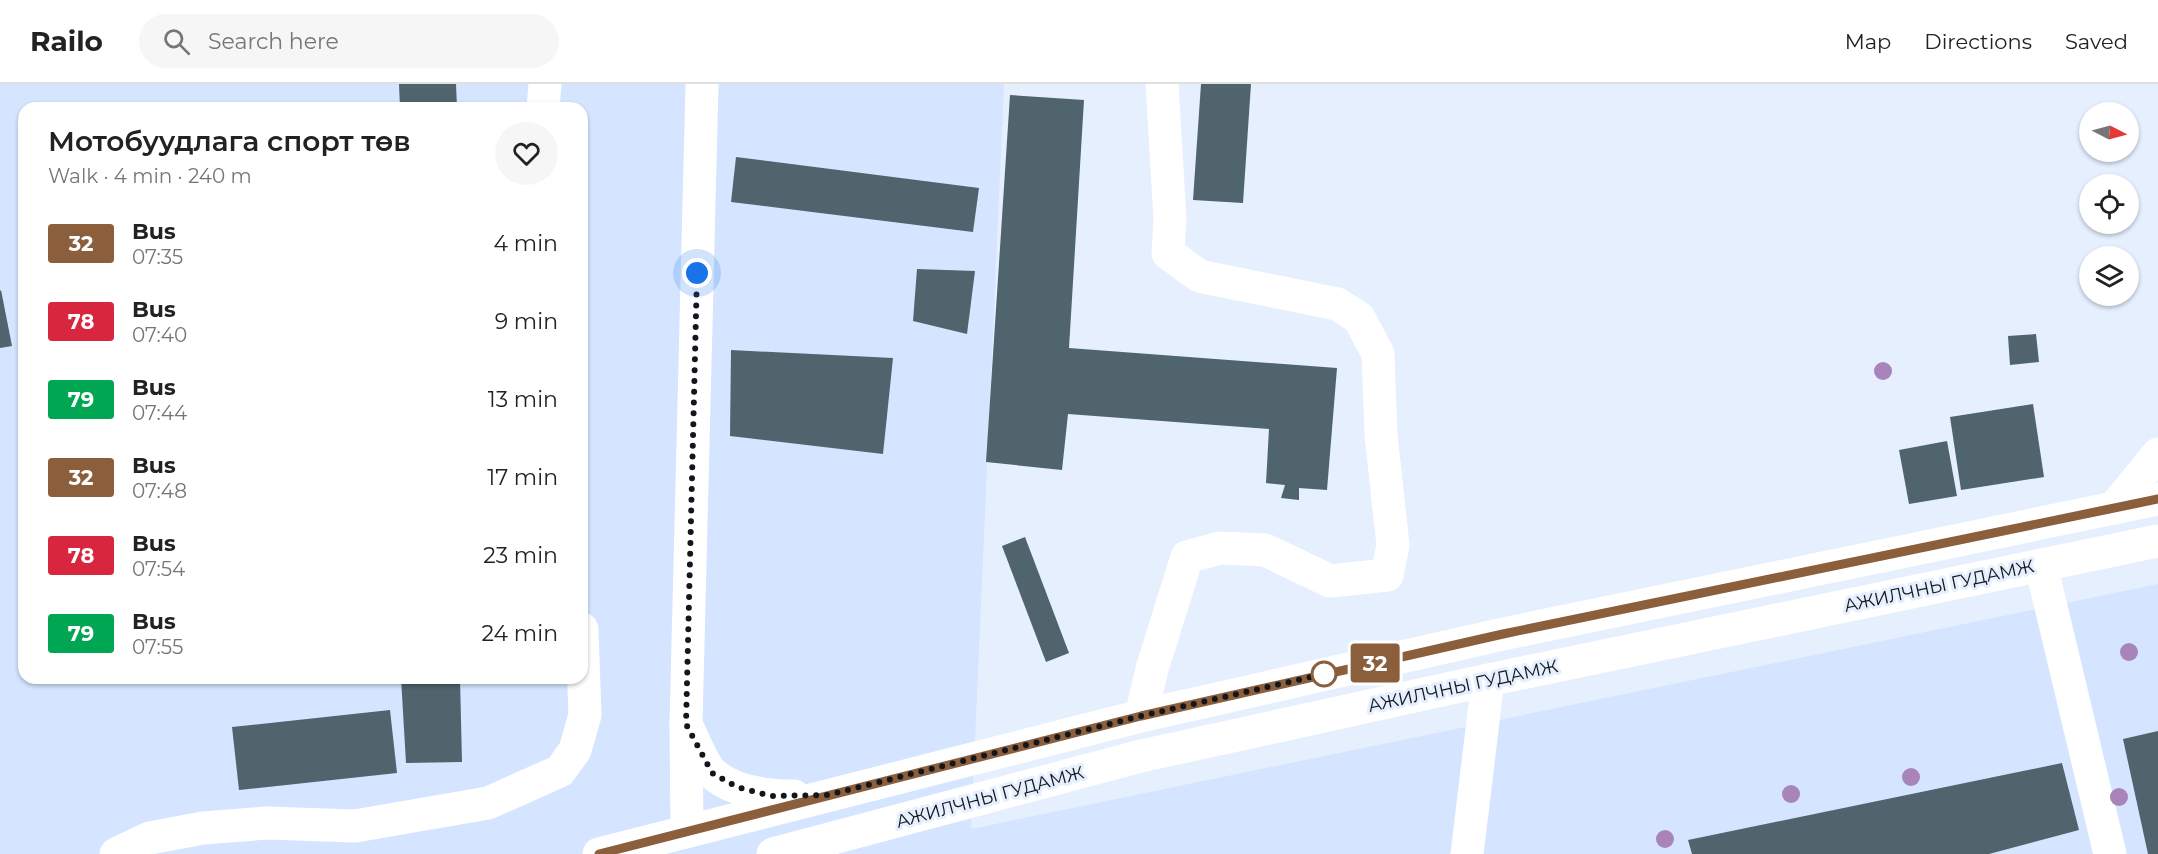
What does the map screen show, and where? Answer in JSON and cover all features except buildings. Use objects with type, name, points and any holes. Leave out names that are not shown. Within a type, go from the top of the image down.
[{"type":"main road","points":[[544,102],[545,84]]},
{"type":"main road","points":[[687,831],[686,724],[702,84]]},
{"type":"main road","points":[[1141,716],[1152,669],[1186,557],[1220,548],[1265,550],[1330,581],[1387,575],[1393,545],[1381,435],[1378,354],[1359,318],[1337,304],[1199,276],[1168,253],[1170,219],[1162,84]]},
{"type":"main road","points":[[2114,508],[2158,454]]},
{"type":"main road","points":[[599,854],[1141,716],[1503,634],[2158,499]]},
{"type":"main road","name":"АЖИЛЧНЫ ГУДАМЖ","points":[[773,854],[842,846],[1141,756],[1488,680],[2158,541]]},
{"type":"main road","points":[[2041,565],[2110,854]]},
{"type":"main road","points":[[1467,854],[1488,680]]},
{"type":"main road","points":[[116,854],[150,838],[203,828],[267,823],[355,826],[488,803],[560,771],[575,750],[585,716],[584,684]]},
{"type":"main road","points":[[686,724],[712,773],[737,787],[771,796],[828,795]]},
{"type":"shaded area","points":[[0,84],[1004,84],[971,829],[2158,584],[2158,854],[0,854]]},
{"type":"bus line","name":"32","points":[[599,854],[1141,716],[1503,634],[2158,499]]},
{"type":"route","points":[[697,273],[686,724],[712,773],[737,787],[771,796],[828,795],[1141,716],[1324,674]]}]
